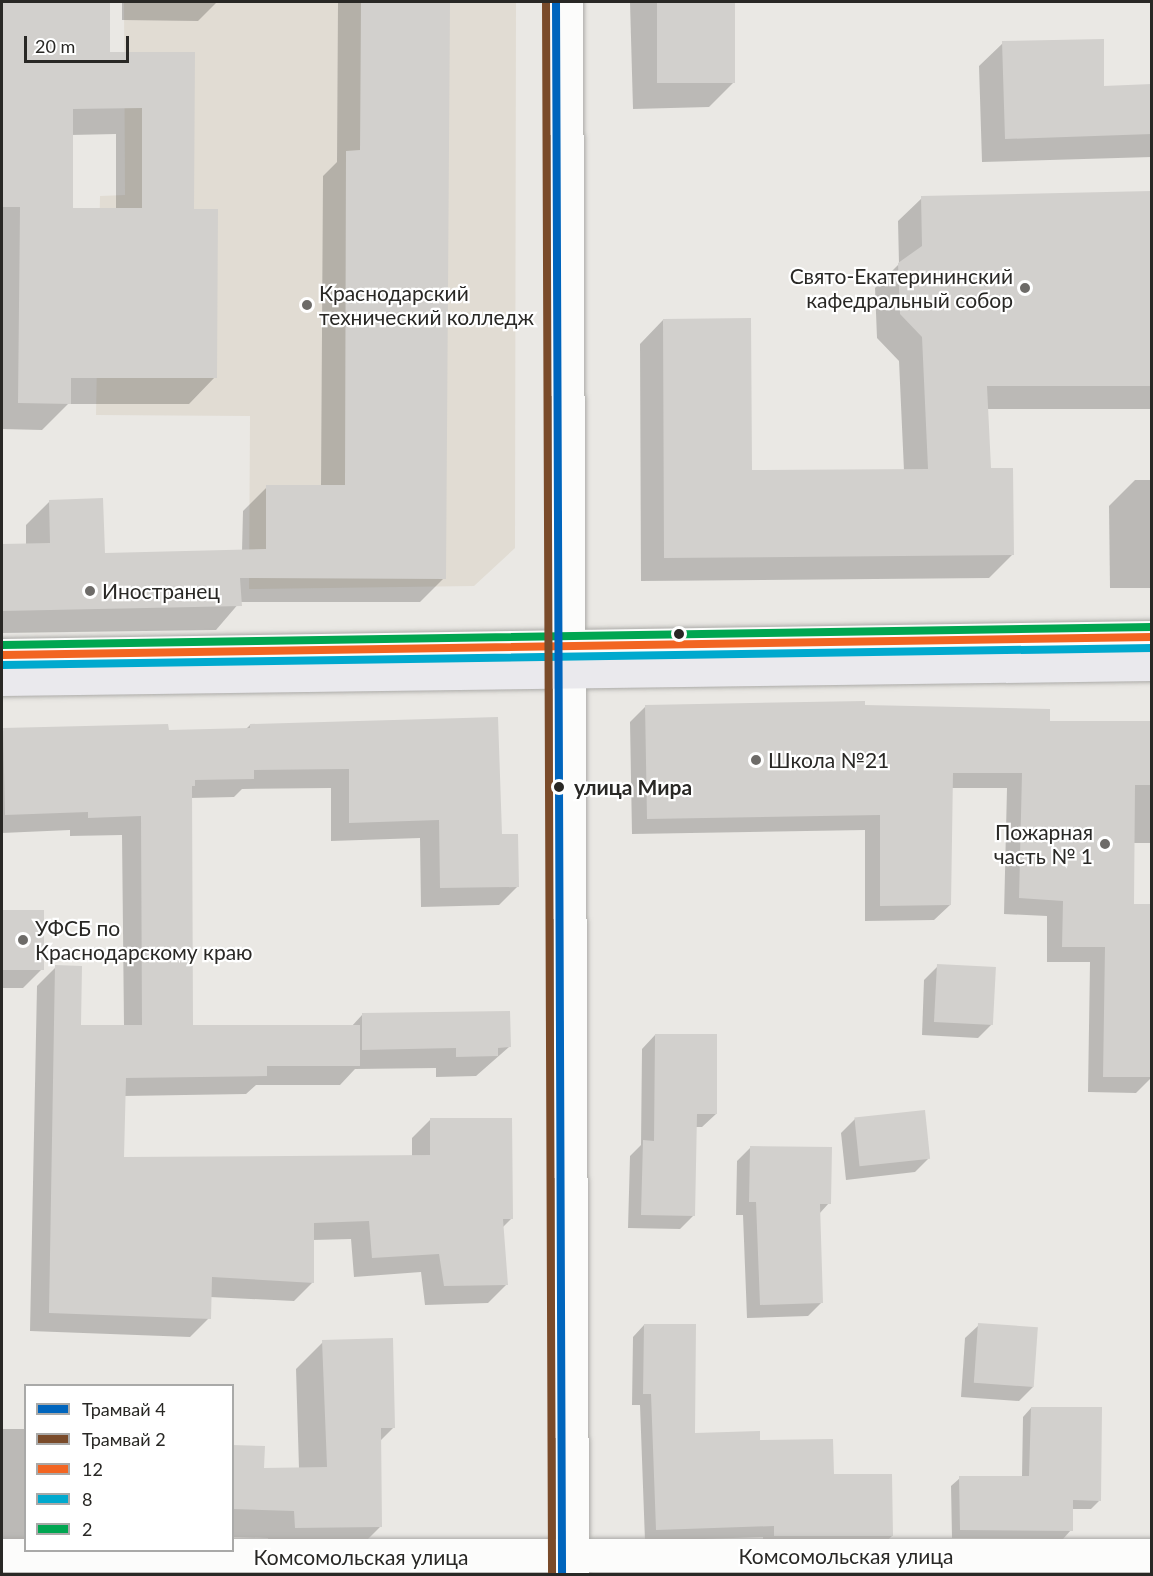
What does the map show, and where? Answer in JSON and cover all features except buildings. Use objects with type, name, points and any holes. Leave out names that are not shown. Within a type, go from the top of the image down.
[{"type":"main road","points":[[2,679],[566,657],[1152,664]]},
{"type":"street","points":[[566,2],[566,657],[572,1566]]},
{"type":"street","points":[[2,655],[566,657],[1152,637]]},
{"type":"street","name":"Комсомольская улица","points":[[2,1555],[572,1566],[1152,1555]]},
{"type":"shaded area","name":"Краснодарский технический колледж","points":[[124,2],[516,2],[515,548],[474,586],[249,589],[250,416],[96,415],[100,196],[125,195]]},
{"type":"tram line","name":"2","points":[[546,2],[552,1574]]},
{"type":"tram line","name":"4","points":[[556,2],[562,1574]]},
{"type":"transit line","name":"2","points":[[2,645],[1152,627]]},
{"type":"transit line","name":"12","points":[[2,655],[1152,637]]},
{"type":"transit line","name":"8","points":[[2,665],[1152,648]]},
{"type":"place","name":"Свято-Екатерининский кафедральный собор","points":[[1025,288]]},
{"type":"place","name":"Краснодарский технический колледж","points":[[307,305]]},
{"type":"place","name":"Иностранец","points":[[90,591]]},
{"type":"place","name":"Школа №21","points":[[756,760]]},
{"type":"place","name":"улица Мира","points":[[559,787]]},
{"type":"place","name":"Пожарная часть № 1","points":[[1105,844]]},
{"type":"place","name":"УФСБ по Краснодарскому краю","points":[[23,940]]}]
